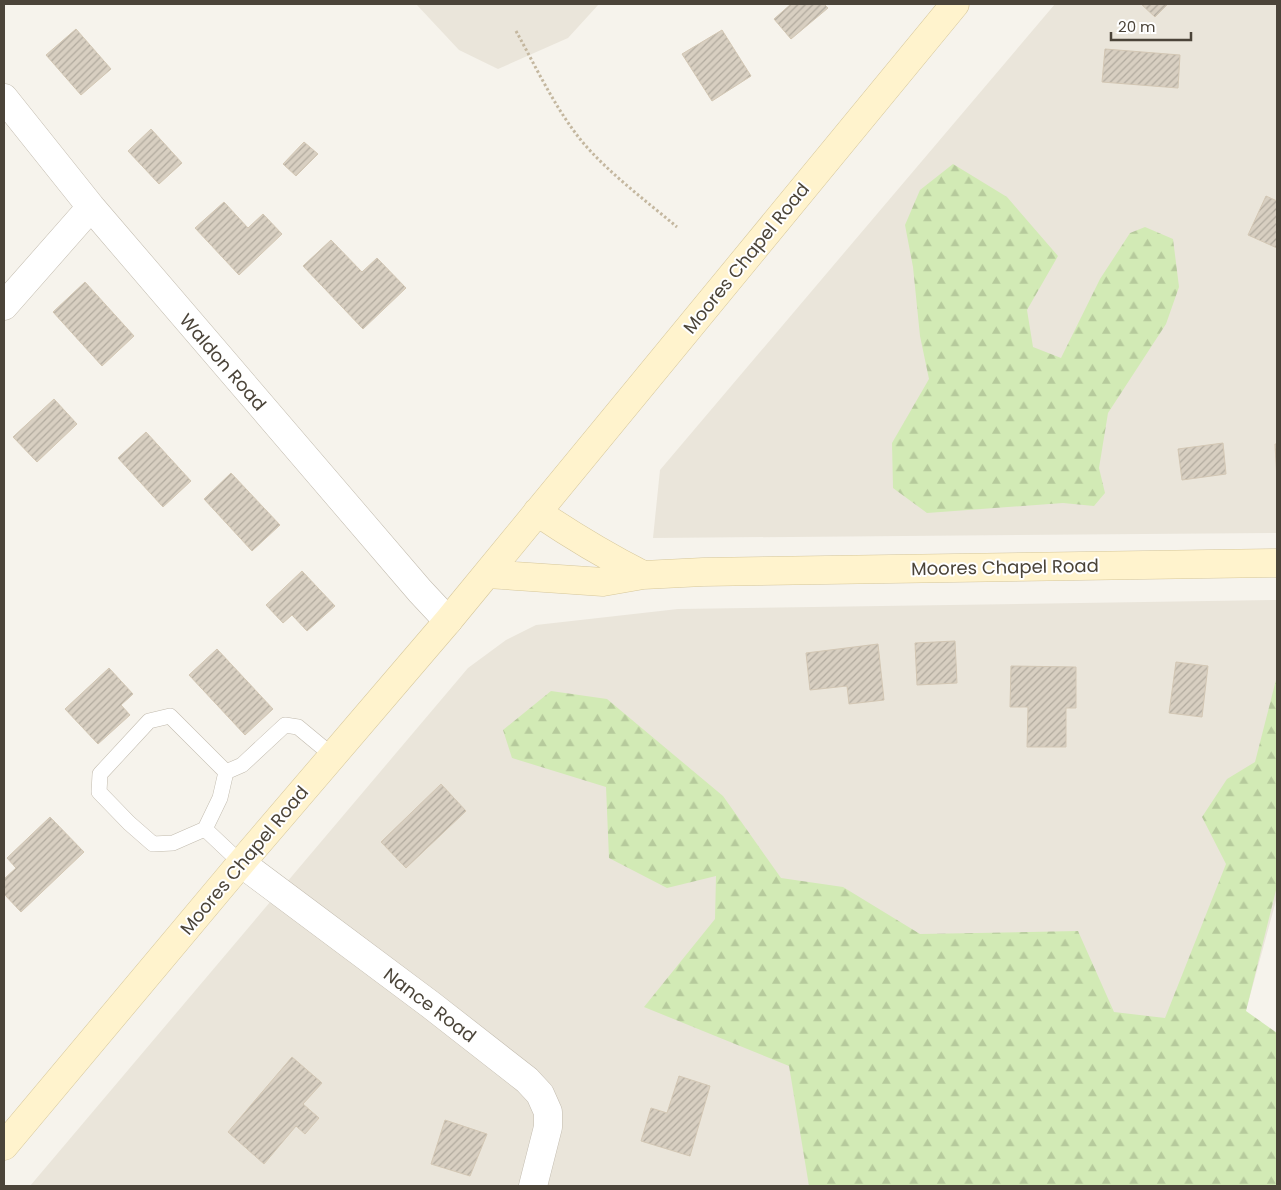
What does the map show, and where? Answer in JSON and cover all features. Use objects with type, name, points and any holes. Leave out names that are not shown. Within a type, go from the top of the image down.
[{"type":"main road","name":"Moores Chapel Road","points":[[4,1146],[241,862],[448,621],[955,4]]},
{"type":"main road","points":[[537,512],[592,548],[643,575]]},
{"type":"main road","name":"Moores Chapel Road","points":[[487,574],[604,582],[643,575],[703,572],[1277,563]]},
{"type":"street","name":"Waldon Road","points":[[4,98],[91,207],[407,576],[448,621]]},
{"type":"street","points":[[4,306],[91,207]]},
{"type":"street","name":"Nance Road","points":[[241,862],[527,1080],[540,1094],[548,1112],[548,1127],[533,1186]]},
{"type":"lane","points":[[170,716],[226,772],[220,798],[204,829],[172,843],[153,844],[129,823],[99,792],[100,774],[150,721],[170,716]]},
{"type":"lane","points":[[226,772],[242,765],[285,725],[298,726],[333,756]]},
{"type":"lane","points":[[204,829],[241,862]]},
{"type":"path","points":[[516,30],[561,113],[582,141],[609,168],[677,226]]},
{"type":"shaded area","points":[[416,4],[599,4],[568,38],[498,69],[459,50]]},
{"type":"shaded area","points":[[1055,4],[1277,4],[1277,533],[653,538],[660,470]]},
{"type":"shaded area","points":[[1277,600],[1277,897],[1198,1186],[30,1186],[468,668],[506,640],[536,625],[678,609]]},
{"type":"green space","points":[[953,164],[1007,197],[1058,256],[1027,310],[1033,347],[1061,358],[1100,279],[1130,233],[1145,227],[1173,239],[1179,287],[1166,324],[1108,413],[1099,468],[1105,493],[1094,506],[1063,503],[927,513],[893,488],[892,443],[929,379],[920,336],[913,267],[905,225],[920,190]]},
{"type":"green space","points":[[1277,676],[1277,886],[1246,1011],[1277,1033],[1277,1186],[809,1186],[789,1066],[644,1007],[715,919],[716,876],[667,888],[609,858],[606,787],[512,758],[503,730],[551,691],[607,699],[723,796],[781,878],[843,887],[920,934],[1078,931],[1114,1012],[1165,1018],[1226,864],[1202,817],[1227,779],[1255,762]]},
{"type":"building","points":[[791,4],[824,4],[828,8],[791,39],[774,19]]},
{"type":"building","points":[[1141,4],[1168,4],[1155,17]]},
{"type":"building","points":[[76,29],[111,69],[81,95],[46,55]]},
{"type":"building","points":[[722,30],[751,76],[712,101],[682,54]]},
{"type":"building","points":[[1105,49],[1180,55],[1178,88],[1102,82]]},
{"type":"building","points":[[151,129],[182,163],[159,184],[128,151]]},
{"type":"building","points":[[304,142],[318,154],[296,176],[283,164]]},
{"type":"building","points":[[1266,196],[1277,201],[1277,248],[1248,235]]},
{"type":"building","points":[[224,202],[248,228],[263,214],[282,234],[239,275],[195,228]]},
{"type":"building","points":[[331,240],[362,272],[377,258],[406,288],[363,329],[303,266]]},
{"type":"building","points":[[85,282],[134,336],[102,366],[53,312]]},
{"type":"building","points":[[54,399],[77,424],[37,462],[13,437]]},
{"type":"building","points":[[146,432],[191,481],[163,507],[118,458]]},
{"type":"building","points":[[1223,443],[1226,474],[1182,480],[1178,449]]},
{"type":"building","points":[[1275,444],[1277,444],[1277,480]]},
{"type":"building","points":[[231,473],[280,525],[252,551],[204,499]]},
{"type":"building","points":[[302,571],[335,606],[307,631],[292,615],[283,623],[266,605]]},
{"type":"building","points":[[955,641],[957,683],[917,685],[915,643]]},
{"type":"building","points":[[878,644],[884,700],[849,704],[847,686],[810,690],[806,653]]},
{"type":"building","points":[[217,649],[273,709],[245,735],[189,675]]},
{"type":"building","points":[[1176,662],[1208,666],[1202,717],[1169,713]]},
{"type":"building","points":[[1011,666],[1076,667],[1076,708],[1066,708],[1066,747],[1027,747],[1028,707],[1010,707]]},
{"type":"building","points":[[109,668],[133,694],[121,705],[130,715],[98,744],[65,709]]},
{"type":"building","points":[[441,784],[466,811],[406,868],[381,842]]},
{"type":"building","points":[[50,817],[84,852],[21,912],[4,894],[4,879],[16,868],[7,858]]},
{"type":"building","points":[[292,1057],[322,1083],[303,1104],[319,1118],[305,1134],[296,1126],[264,1164],[228,1132]]},
{"type":"building","points":[[679,1076],[710,1086],[690,1156],[641,1141],[651,1108],[667,1113]]},
{"type":"building","points":[[445,1120],[487,1134],[470,1176],[431,1164]]}]
